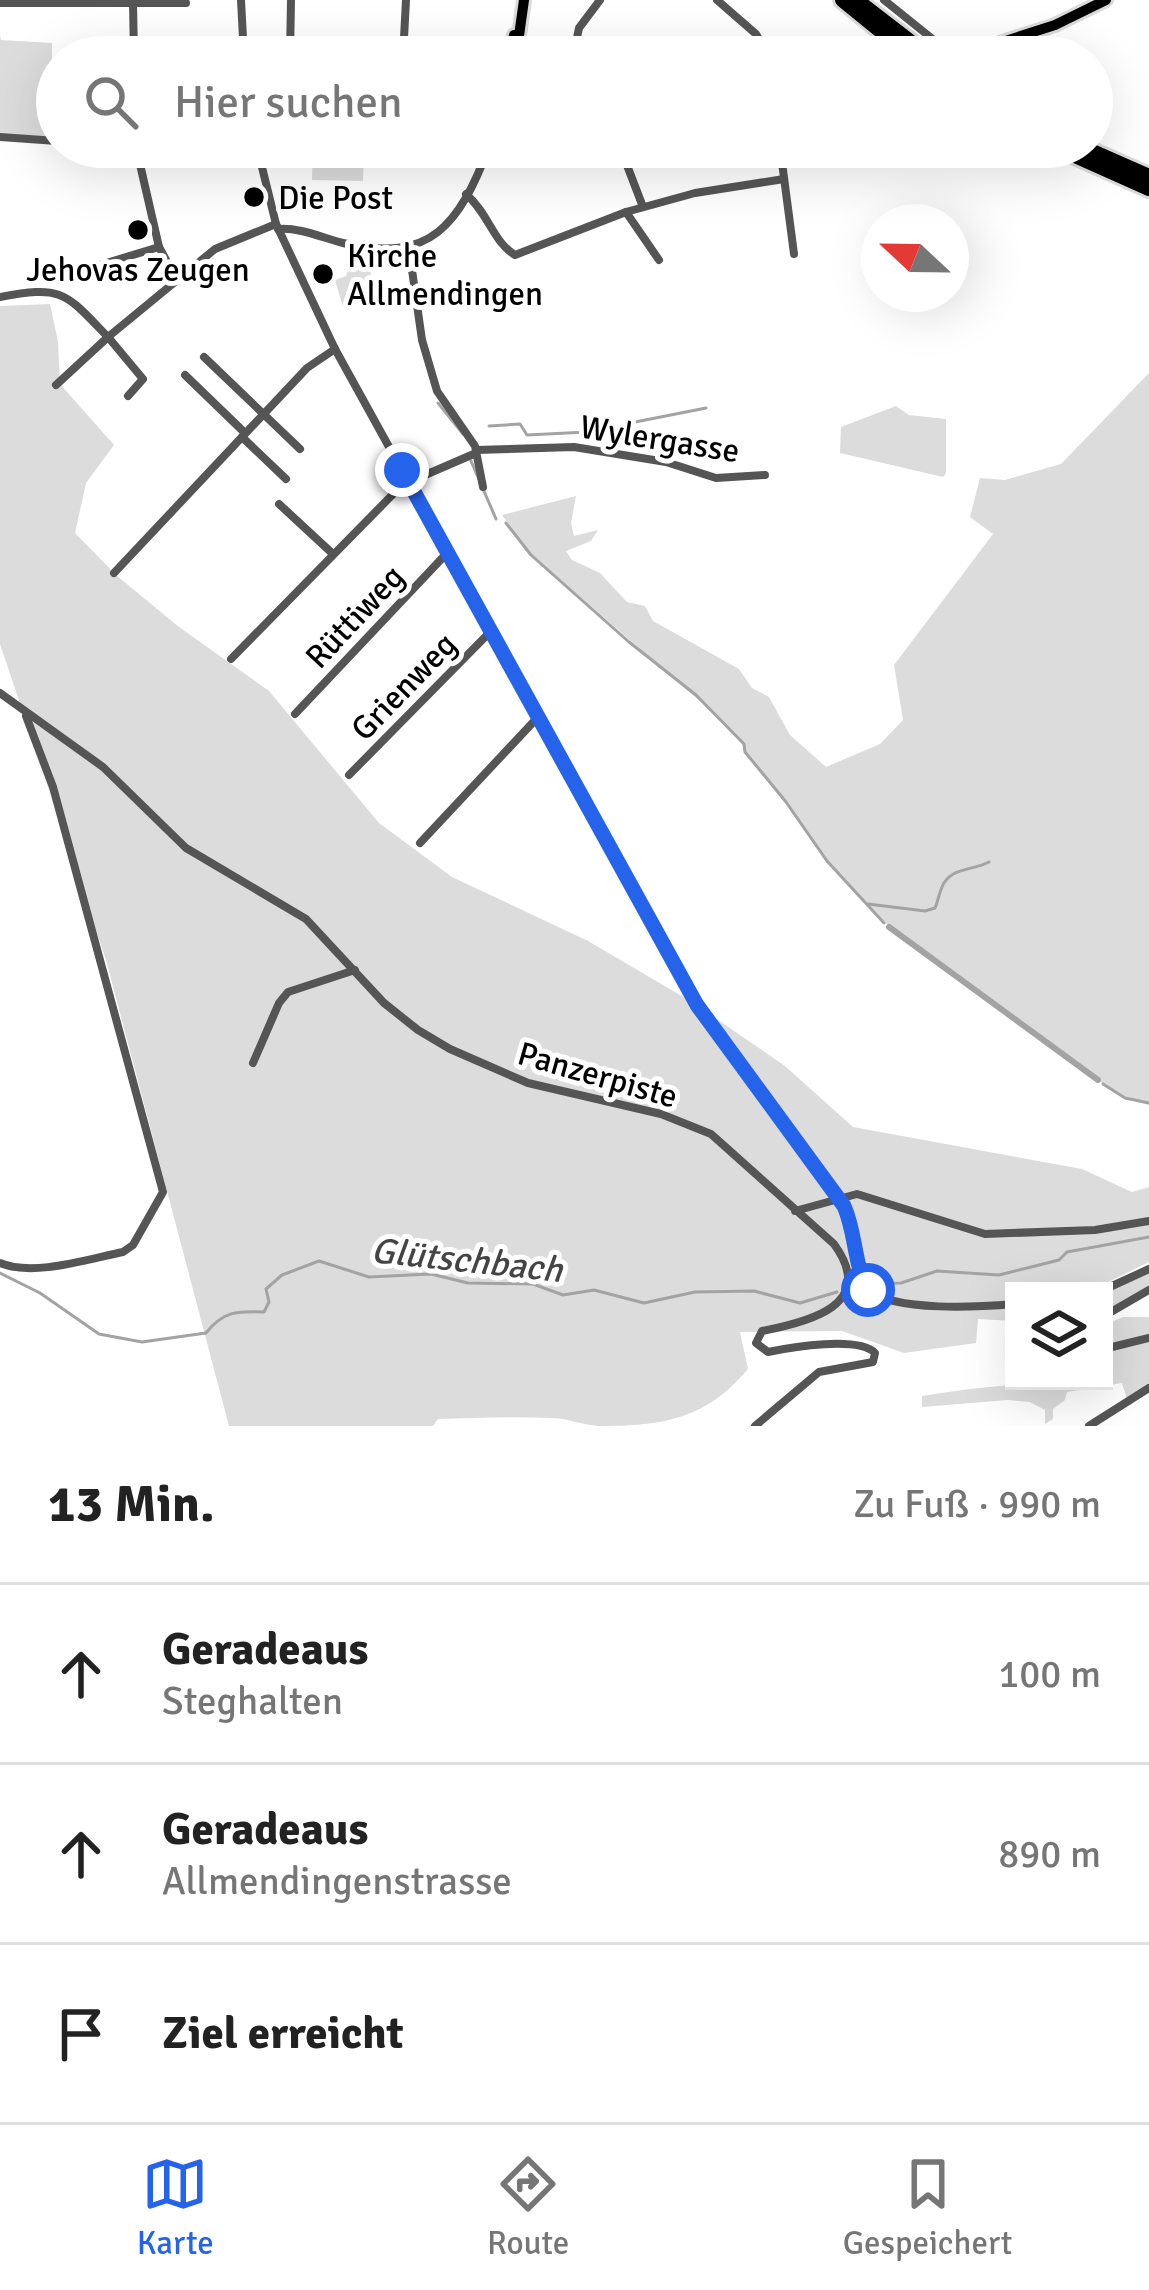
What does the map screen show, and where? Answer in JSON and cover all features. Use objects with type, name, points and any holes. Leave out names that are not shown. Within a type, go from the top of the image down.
[{"type":"highway","points":[[842,0],[886,36]]},
{"type":"highway","points":[[856,0],[903,36]]},
{"type":"highway","points":[[1113,160],[1149,176]]},
{"type":"highway","points":[[1101,168],[1149,190]]},
{"type":"main road","points":[[1021,36],[1106,0]]},
{"type":"main road","points":[[517,36],[523,5]]},
{"type":"street","points":[[241,0],[243,36]]},
{"type":"street","points":[[290,36],[291,0]]},
{"type":"street","points":[[404,36],[406,0]]},
{"type":"street","points":[[577,36],[600,0]]},
{"type":"street","points":[[717,0],[757,36]]},
{"type":"street","points":[[884,0],[929,36]]},
{"type":"street","points":[[0,2],[186,3]]},
{"type":"street","points":[[133,3],[134,36]]},
{"type":"street","points":[[0,137],[36,140]]},
{"type":"street","points":[[141,168],[158,247],[177,280]]},
{"type":"street","points":[[262,168],[277,227],[335,349],[697,1005],[838,1198],[852,1224],[862,1278],[876,1296],[952,1306],[1005,1304]]},
{"type":"street","points":[[56,385],[223,244],[277,227],[373,250],[410,249],[436,235],[480,168]]},
{"type":"street","points":[[628,168],[644,207]]},
{"type":"street","points":[[782,168],[794,254]]},
{"type":"street","points":[[466,194],[486,213],[502,246],[514,255],[626,212],[695,193],[784,179]]},
{"type":"street","points":[[626,212],[658,260]]},
{"type":"street","points":[[77,272],[158,247]]},
{"type":"street","points":[[410,249],[422,340],[437,391],[476,452],[483,487]]},
{"type":"street","points":[[0,297],[40,290],[57,292],[75,303],[143,380],[128,396]]},
{"type":"street","points":[[114,573],[311,363],[335,349]]},
{"type":"street","points":[[204,357],[300,449]]},
{"type":"street","points":[[185,375],[286,479]]},
{"type":"street","name":"Wylergasse","points":[[407,481],[476,452],[574,447],[666,462],[722,479],[765,476]]},
{"type":"street","points":[[231,659],[407,481]]},
{"type":"street","points":[[279,504],[333,554]]},
{"type":"street","name":"Rüttiweg","points":[[295,714],[448,552]]},
{"type":"street","name":"Grienweg","points":[[349,776],[491,631]]},
{"type":"street","name":"Panzerpiste","points":[[0,693],[103,767],[186,848],[292,909],[401,1017],[450,1049],[544,1088],[662,1114],[711,1134],[834,1244],[848,1274],[845,1291],[830,1311],[802,1323],[762,1331],[756,1343],[768,1352],[814,1345],[864,1345],[875,1353],[873,1362],[819,1372],[755,1426]]},
{"type":"street","points":[[0,1262],[12,1268],[34,1267],[123,1252],[133,1245],[163,1192],[58,808],[25,713]]},
{"type":"street","points":[[420,842],[539,717]]},
{"type":"street","points":[[253,1063],[288,992],[355,970]]},
{"type":"street","points":[[795,1211],[865,1195],[985,1234],[1095,1230],[1149,1221]]},
{"type":"street","points":[[1113,1286],[1149,1269]]},
{"type":"street","points":[[1113,1311],[1149,1290]]},
{"type":"street","points":[[1113,1347],[1149,1338]]},
{"type":"street","points":[[1089,1426],[1149,1388]]},
{"type":"shaded area","points":[[0,35],[1,40],[36,42],[36,137],[0,134]]},
{"type":"shaded area","points":[[312,168],[363,168],[363,181],[312,180]]},
{"type":"shaded area","points":[[369,262],[373,286],[363,289],[364,301],[343,307],[335,280],[346,276],[349,267]]},
{"type":"shaded area","points":[[50,304],[60,384],[114,445],[86,483],[75,533],[116,575],[179,627],[269,691],[379,823],[452,877],[588,941],[692,1002],[785,1066],[853,1127],[1082,1169],[1132,1192],[1149,1187],[1149,1262],[1108,1282],[1005,1282],[1005,1320],[978,1319],[976,1343],[904,1353],[842,1331],[740,1332],[748,1369],[699,1409],[662,1421],[598,1426],[557,1418],[509,1417],[438,1419],[433,1426],[229,1426],[106,960],[0,644],[0,306]]},
{"type":"shaded area","points":[[1149,373],[1149,1105],[1103,1084],[883,921],[827,861],[745,752],[744,744],[531,554],[502,515],[576,496],[571,523],[574,536],[598,530],[591,541],[566,551],[572,560],[600,573],[627,602],[645,606],[653,621],[739,669],[752,688],[769,697],[790,735],[826,767],[880,744],[903,720],[894,665],[993,534],[970,517],[980,478],[1005,480],[1061,464]]},
{"type":"shaded area","points":[[896,406],[909,415],[946,419],[943,477],[840,453],[841,427]]},
{"type":"shaded area","points":[[1149,1271],[1149,1287],[1113,1307],[1113,1289]]},
{"type":"shaded area","points":[[1149,1317],[1149,1335],[1113,1344],[1113,1321]]},
{"type":"shaded area","points":[[1149,1341],[1149,1385],[1127,1399],[1122,1383],[1113,1384],[1113,1349]]},
{"type":"shaded area","points":[[990,1387],[1079,1390],[1067,1392],[1053,1409],[1053,1419],[1045,1424],[1045,1410],[1030,1402],[922,1407],[922,1396]]},
{"type":"waterway","points":[[438,403],[463,434]]},
{"type":"waterway","points":[[615,426],[706,408]]},
{"type":"waterway","points":[[489,426],[520,424],[527,435],[587,432]]},
{"type":"waterway","points":[[471,461],[496,519]]},
{"type":"waterway","points":[[506,523],[531,555],[696,695],[744,744],[745,752],[827,861],[884,923]]},
{"type":"waterway","points":[[868,904],[935,908],[950,876],[989,862]]},
{"type":"waterway","points":[[889,927],[1098,1080]]},
{"type":"waterway","points":[[1103,1084],[1125,1098],[1149,1103]]},
{"type":"waterway","name":"Glütschbach","points":[[871,1284],[901,1283],[937,1271],[999,1275],[1059,1260],[1067,1252],[1149,1237]]},
{"type":"waterway","name":"Glütschbach","points":[[0,1273],[40,1293],[99,1334],[142,1342],[206,1333],[231,1314],[264,1312],[269,1302],[266,1289],[282,1275],[319,1261],[369,1277],[431,1274],[468,1283],[533,1284],[563,1295],[594,1290],[644,1303],[695,1292],[754,1291],[800,1303],[837,1292]]},
{"type":"place","name":"Die Post","points":[[254,197]]},
{"type":"place","name":"Jehovas Zeugen","points":[[138,230]]},
{"type":"place","name":"Kirche Allmendingen","points":[[323,274]]},
{"type":"route","points":[[402,470],[697,1005],[844,1206],[868,1290]]}]
